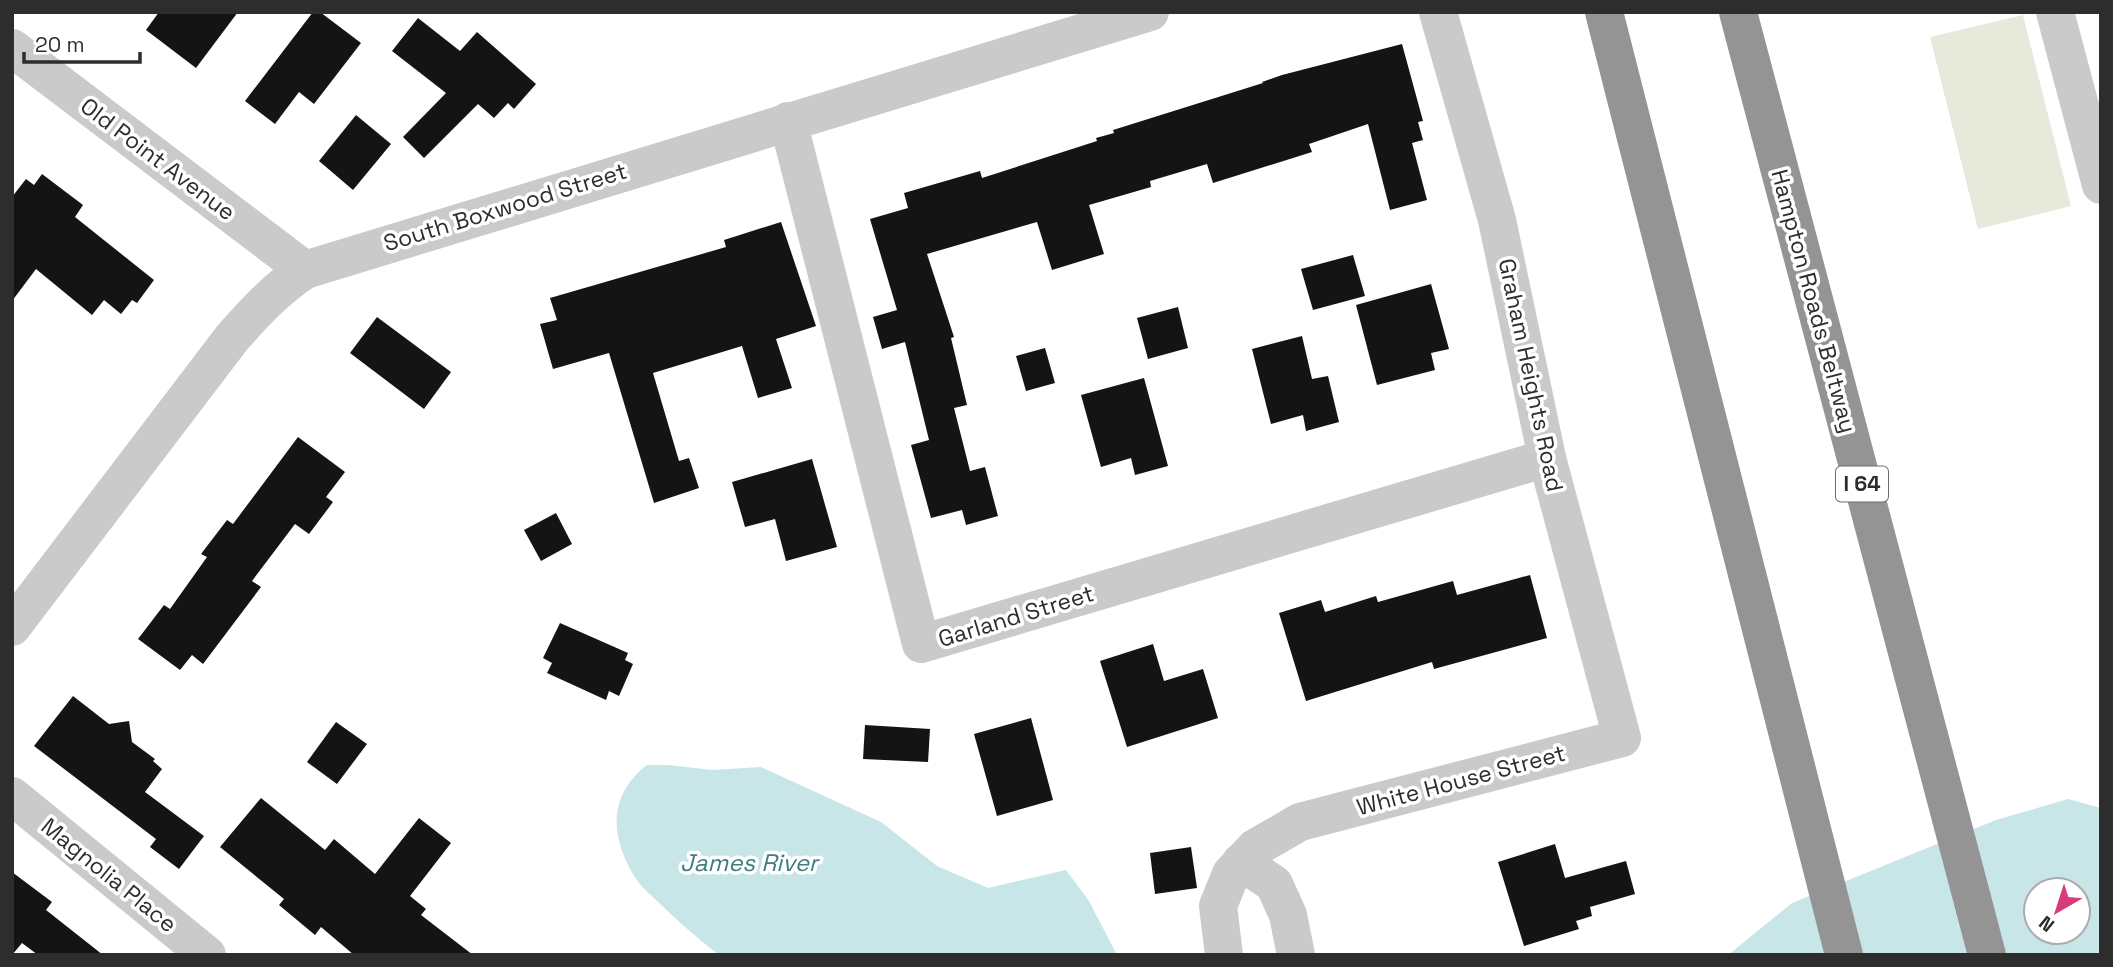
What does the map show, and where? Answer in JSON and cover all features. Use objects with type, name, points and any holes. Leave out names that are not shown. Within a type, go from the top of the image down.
[{"type":"highway","points":[[1604,12],[1844,955]]},
{"type":"highway","name":"Hampton Roads Beltway","points":[[1738,12],[1987,955]]},
{"type":"street","name":"South Boxwood Street","points":[[12,627],[232,338],[261,305],[304,270],[1150,12]]},
{"type":"street","name":"Graham Heights Road","points":[[1438,12],[1497,220],[1547,458],[1622,738]]},
{"type":"street","points":[[2055,12],[2101,185]]},
{"type":"street","name":"Old Point Avenue","points":[[12,48],[304,270]]},
{"type":"street","name":"Garland Street","points":[[788,121],[921,644],[1547,458]]},
{"type":"street","name":"White House Street","points":[[1241,862],[1255,848],[1300,822],[1622,738]]},
{"type":"street","name":"Magnolia Place","points":[[12,796],[207,955]]},
{"type":"street","points":[[1224,955],[1218,906],[1231,874],[1241,862],[1274,884],[1288,915],[1296,955]]},
{"type":"shaded area","points":[[2023,15],[2071,206],[1978,229],[1930,37]]},
{"type":"water","name":"James River","points":[[647,765],[712,770],[761,767],[881,822],[937,866],[988,888],[1066,870],[1089,901],[1117,955],[719,955],[680,923],[641,885],[627,864],[618,833],[619,804],[634,777]]},
{"type":"water","points":[[2068,799],[2101,808],[2101,955],[1728,955],[1792,903],[1996,820]]},
{"type":"building","points":[[159,12],[238,12],[196,68],[146,30]]},
{"type":"building","points":[[313,12],[320,12],[361,43],[314,104],[299,92],[275,124],[245,101]]},
{"type":"building","points":[[418,18],[460,51],[477,32],[536,84],[514,109],[508,103],[494,118],[478,104],[424,158],[403,137],[446,93],[392,51]]},
{"type":"building","points":[[1402,44],[1423,121],[1418,122],[1423,140],[1412,143],[1427,200],[1390,210],[1368,124],[1309,144],[1312,152],[1213,183],[1207,164],[1150,181],[1151,187],[1089,205],[1104,254],[1052,270],[1037,222],[927,254],[954,337],[951,338],[967,405],[954,408],[970,471],[985,467],[998,516],[966,525],[962,510],[931,518],[911,445],[929,440],[905,342],[882,349],[873,317],[897,310],[870,219],[908,208],[904,193],[980,171],[982,178],[1097,141],[1096,138],[1114,133],[1113,130],[1282,75]]},
{"type":"building","points":[[356,115],[391,144],[353,190],[319,161]]},
{"type":"building","points":[[42,174],[83,205],[75,217],[154,280],[137,303],[132,300],[121,314],[104,300],[92,315],[36,269],[12,301],[12,197],[26,179],[34,185]]},
{"type":"building","points":[[781,222],[816,326],[776,339],[792,388],[758,398],[742,346],[653,373],[679,461],[689,458],[699,488],[654,503],[609,353],[553,369],[540,324],[557,320],[550,298],[726,247],[724,240]]},
{"type":"building","points":[[1353,255],[1365,296],[1313,310],[1301,269]]},
{"type":"building","points":[[1431,284],[1449,349],[1431,353],[1435,370],[1377,385],[1356,305]]},
{"type":"building","points":[[1178,307],[1188,348],[1148,359],[1137,318]]},
{"type":"building","points":[[377,317],[451,372],[424,409],[350,353]]},
{"type":"building","points":[[1302,336],[1312,379],[1328,376],[1339,422],[1306,431],[1303,415],[1271,424],[1252,349]]},
{"type":"building","points":[[1045,348],[1055,383],[1026,391],[1016,356]]},
{"type":"building","points":[[1144,378],[1168,466],[1135,475],[1131,458],[1101,467],[1081,395]]},
{"type":"building","points":[[298,437],[345,472],[326,497],[333,502],[309,534],[295,524],[252,581],[261,587],[203,664],[192,655],[180,670],[138,639],[164,605],[170,609],[207,557],[201,554],[227,520],[233,524]]},
{"type":"building","points":[[812,459],[837,547],[786,561],[775,519],[745,527],[732,482]]},
{"type":"building","points":[[556,513],[572,544],[541,561],[524,530]]},
{"type":"building","points":[[1530,575],[1547,638],[1434,669],[1432,662],[1306,701],[1279,613],[1321,600],[1325,612],[1376,596],[1378,602],[1453,581],[1457,595]]},
{"type":"building","points":[[560,623],[628,653],[625,660],[633,664],[619,696],[609,691],[606,700],[547,673],[552,663],[543,658]]},
{"type":"building","points":[[1153,644],[1164,681],[1203,669],[1218,718],[1127,747],[1100,661]]},
{"type":"building","points":[[73,696],[109,724],[129,721],[132,742],[155,759],[153,761],[162,769],[145,792],[204,836],[179,869],[150,847],[156,839],[34,746]]},
{"type":"building","points":[[1031,718],[1053,800],[997,816],[974,734]]},
{"type":"building","points":[[336,722],[367,744],[337,784],[307,762]]},
{"type":"building","points":[[865,725],[930,729],[928,762],[863,759]]},
{"type":"building","points":[[261,798],[325,850],[334,839],[375,874],[419,818],[451,843],[410,896],[426,909],[421,915],[473,955],[354,955],[321,927],[315,935],[279,905],[284,899],[220,847]]},
{"type":"building","points":[[1555,844],[1565,878],[1626,861],[1635,894],[1590,907],[1592,916],[1576,921],[1579,929],[1524,946],[1498,862]]},
{"type":"building","points":[[1191,847],[1197,888],[1155,894],[1150,853]]},
{"type":"building","points":[[12,872],[52,902],[46,910],[103,955],[38,955],[22,943],[12,955]]}]
